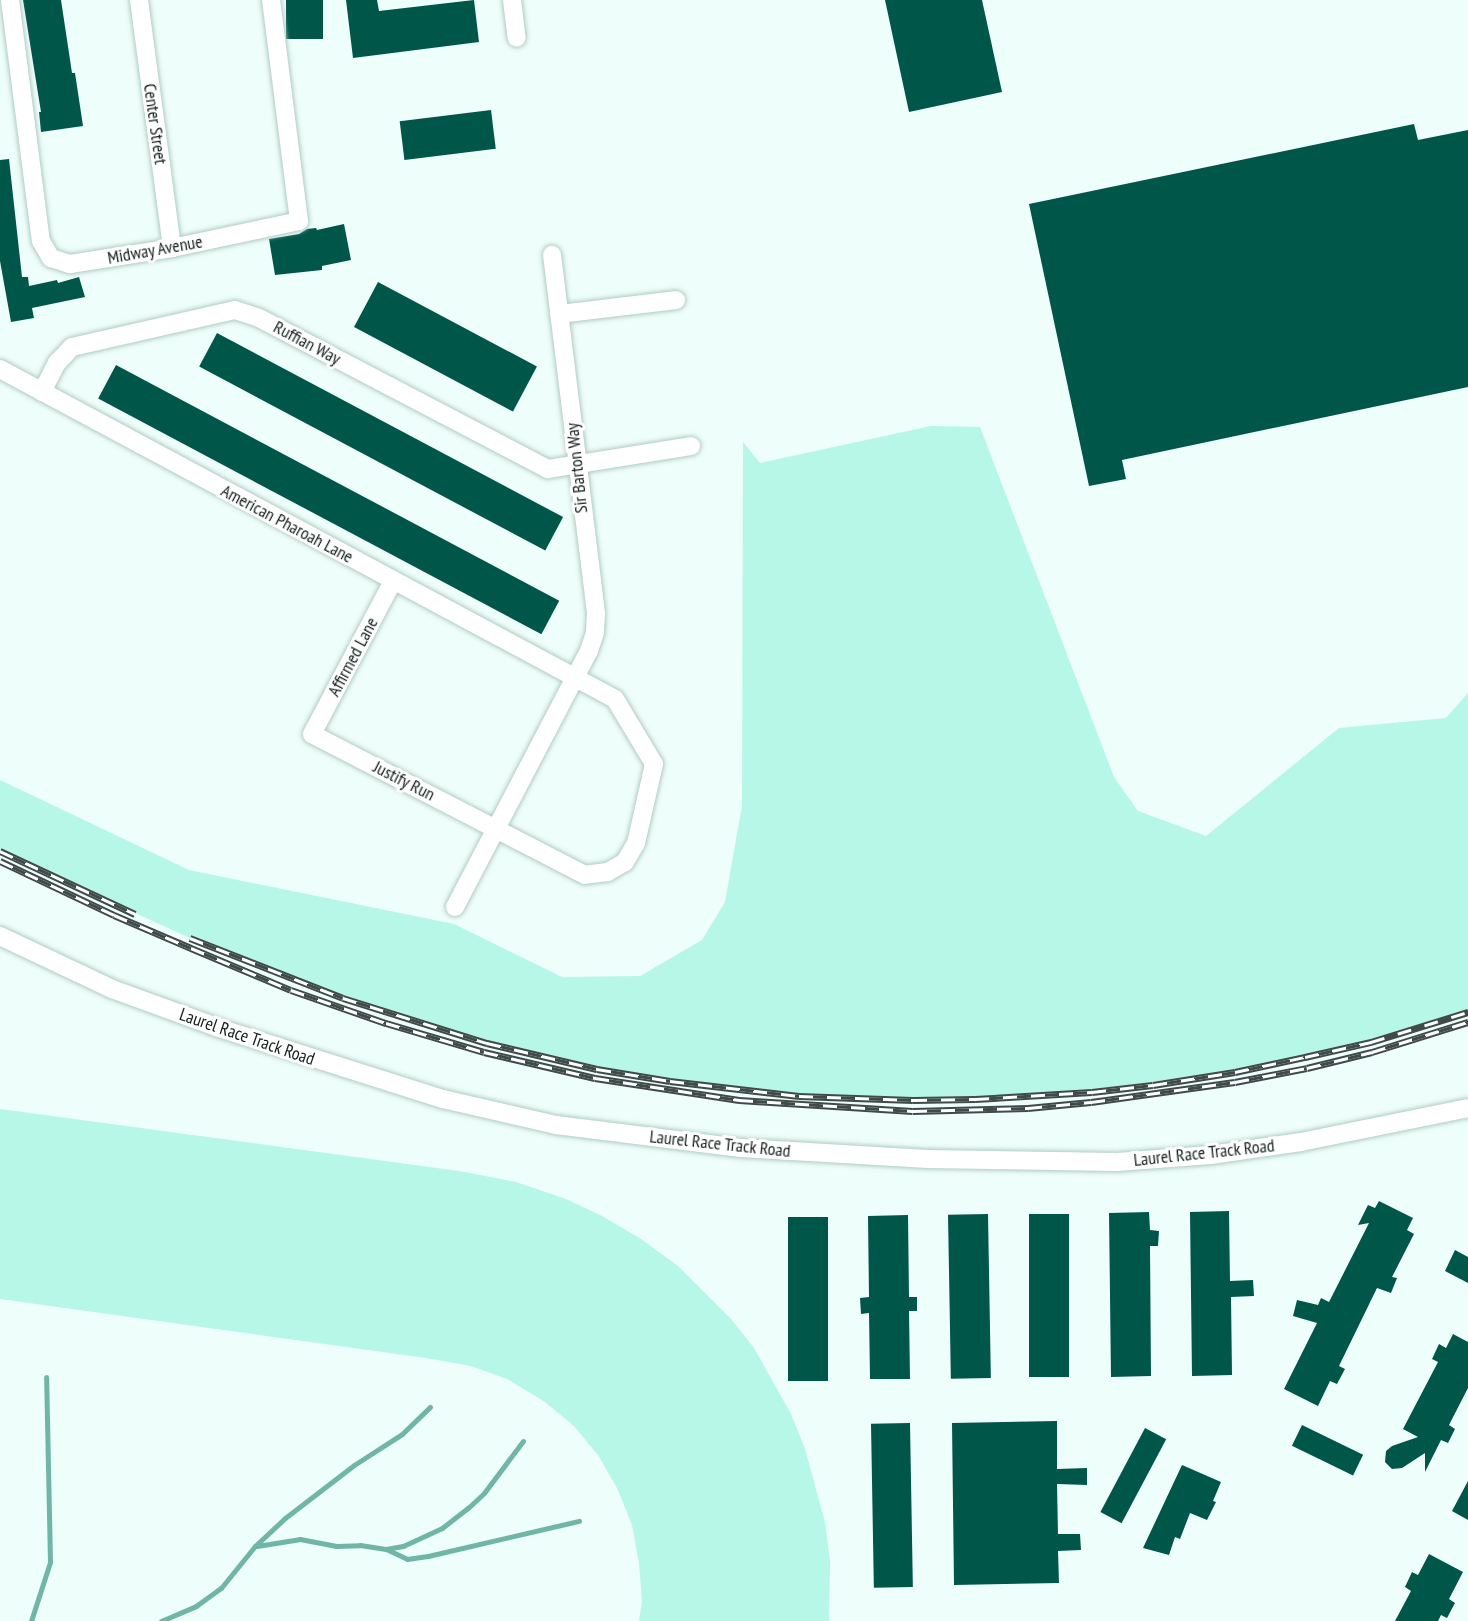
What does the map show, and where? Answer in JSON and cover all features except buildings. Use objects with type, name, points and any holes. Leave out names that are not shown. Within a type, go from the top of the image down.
[{"type":"street","name":"Midway Avenue","points":[[10,0],[41,241],[51,258],[70,264],[172,248],[299,221],[271,0]]},
{"type":"street","name":"Center Street","points":[[139,0],[172,248]]},
{"type":"street","points":[[512,0],[517,38]]},
{"type":"street","name":"Sir Barton Way","points":[[455,907],[589,651],[595,632],[596,614],[552,255]]},
{"type":"street","points":[[559,314],[676,300]]},
{"type":"street","name":"Ruffian Way","points":[[42,392],[57,363],[72,346],[235,310],[259,318],[548,470],[577,463],[691,446]]},
{"type":"street","name":"American Pharoah Lane","points":[[0,369],[574,677]]},
{"type":"street","name":"Affirmed Lane","points":[[312,734],[393,581]]},
{"type":"street","name":"Justify Run","points":[[312,734],[585,875],[608,872],[625,862],[636,843],[654,764],[615,699],[574,677]]},
{"type":"street","name":"Laurel Race Track Road","points":[[0,936],[112,989],[222,1029],[443,1099],[556,1125],[729,1147],[928,1159],[1117,1162],[1211,1155],[1301,1142],[1468,1108]]},
{"type":"green space","points":[[931,426],[980,427],[1114,777],[1138,811],[1206,836],[1339,728],[1446,718],[1468,693],[1468,1011],[1371,1042],[1235,1072],[1028,1097],[856,1099],[742,1090],[597,1069],[487,1043],[389,1014],[295,981],[194,940],[0,851],[0,780],[189,870],[454,924],[562,977],[640,976],[702,940],[725,902],[742,806],[743,442],[760,463]]},
{"type":"green space","points":[[0,1109],[459,1171],[516,1182],[566,1199],[602,1216],[641,1239],[678,1266],[731,1319],[754,1348],[791,1414],[805,1449],[825,1522],[830,1561],[829,1621],[639,1621],[642,1601],[639,1563],[632,1525],[617,1488],[598,1455],[574,1426],[545,1402],[507,1379],[471,1366],[426,1358],[0,1299]]},
{"type":"waterway","points":[[31,1621],[50,1562],[46,1377]]},
{"type":"waterway","points":[[161,1621],[196,1606],[221,1588],[255,1546],[285,1518],[354,1465],[402,1434],[430,1407]]},
{"type":"waterway","points":[[257,1546],[300,1539],[336,1546],[360,1545],[386,1549],[403,1546],[442,1528],[468,1508],[484,1493],[523,1441]]},
{"type":"waterway","points":[[386,1549],[407,1559],[428,1556],[579,1521]]},
{"type":"railway","points":[[0,851],[135,914]]},
{"type":"railway","points":[[0,861],[114,915],[291,990],[386,1023],[484,1052],[595,1078],[739,1100],[913,1111],[1028,1108],[1091,1102],[1235,1082],[1307,1068],[1372,1052],[1468,1022]]},
{"type":"railway","points":[[190,938],[343,998],[487,1043],[597,1069],[670,1081],[799,1096],[913,1100],[975,1099],[1092,1092],[1153,1085],[1235,1072],[1371,1042],[1468,1012]]}]
